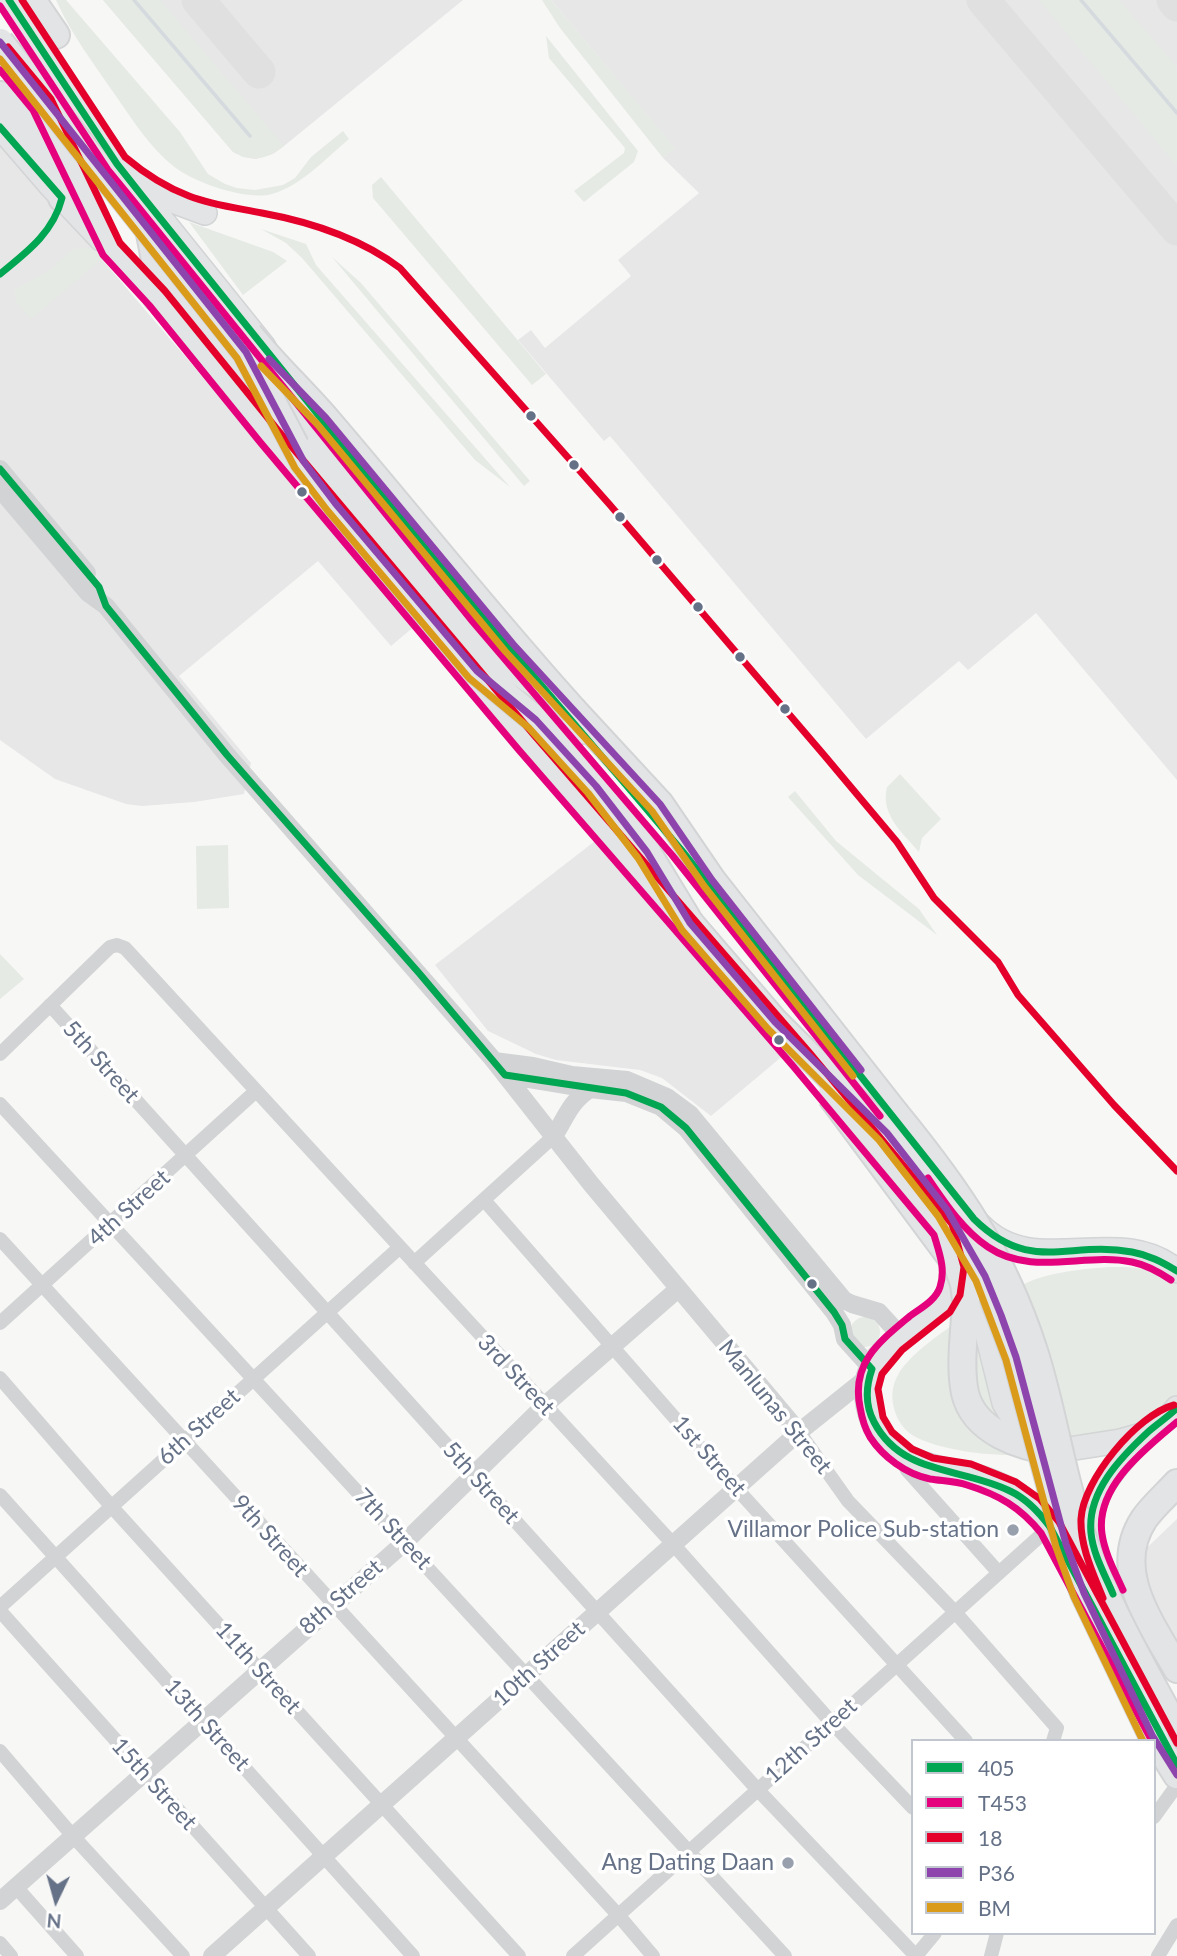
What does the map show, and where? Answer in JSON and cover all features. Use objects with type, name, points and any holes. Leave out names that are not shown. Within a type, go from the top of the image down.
[{"type":"highway","points":[[16,9],[56,35]]},
{"type":"highway","points":[[16,9],[269,359],[326,418],[583,730]]},
{"type":"highway","points":[[0,42],[246,352],[304,461],[335,503],[477,671],[536,720]]},
{"type":"highway","points":[[0,95],[53,166],[60,181],[62,198]]},
{"type":"highway","points":[[143,197],[155,260],[496,657],[583,730],[660,804],[712,880],[939,1166],[982,1230],[1018,1307],[1035,1353],[1083,1538],[1100,1582],[1177,1731]]},
{"type":"highway","points":[[157,298],[180,306],[213,340],[267,406],[316,448],[536,720],[596,786],[647,852],[690,923],[775,1022],[958,1267],[966,1300],[964,1382],[970,1406],[985,1424],[1025,1446],[1056,1451]]},
{"type":"highway","points":[[775,1022],[895,1142],[947,1210],[985,1276],[1016,1357],[1066,1544],[1084,1593],[1154,1739]]},
{"type":"highway","points":[[1177,1483],[1154,1506],[1139,1527],[1132,1550],[1131,1566],[1132,1581],[1139,1600],[1177,1669]]},
{"type":"highway","points":[[1156,1741],[1177,1775]]},
{"type":"main road","points":[[16,9],[117,164],[143,197],[415,535],[481,615],[583,730],[689,859],[968,1213],[989,1234],[1004,1244],[1022,1250],[1141,1252],[1160,1259],[1177,1271]]},
{"type":"main road","points":[[0,54],[42,104],[111,248]]},
{"type":"main road","points":[[0,127],[62,198],[157,298],[378,566],[801,1059],[943,1230],[974,1276],[980,1314],[1007,1410],[1027,1438],[1044,1449],[1056,1451],[1101,1445],[1145,1434]]},
{"type":"main road","points":[[117,164],[158,194],[205,213]]},
{"type":"main road","points":[[378,566],[396,567],[409,562],[416,550],[415,535]]},
{"type":"main road","points":[[473,622],[553,719],[583,730]]},
{"type":"main road","points":[[561,781],[560,761],[567,750],[580,744],[583,730]]},
{"type":"main road","points":[[943,1230],[954,1268],[950,1291],[943,1304],[901,1336],[877,1360],[870,1372],[868,1400],[873,1421],[884,1439],[898,1452],[930,1468],[968,1475],[1002,1486],[1040,1513],[1177,1765]]},
{"type":"main road","points":[[1175,1413],[1145,1434],[1112,1472],[1096,1496],[1091,1515],[1091,1532],[1117,1603],[1177,1721]]},
{"type":"street","points":[[0,469],[99,587],[106,606]]},
{"type":"street","points":[[0,489],[88,593],[106,606]]},
{"type":"street","name":"Manlunas Street","points":[[106,606],[227,755],[499,1068],[678,1289],[799,1432],[848,1501],[955,1612],[1055,1735]]},
{"type":"street","name":"3rd Street","points":[[50,1005],[110,947],[117,945],[125,948],[673,1544],[831,1722],[911,1806]]},
{"type":"street","points":[[0,1054],[50,1005]]},
{"type":"street","name":"5th Street","points":[[50,1005],[757,1789],[916,1956]]},
{"type":"street","points":[[499,1068],[533,1066],[572,1074],[627,1080],[667,1097],[690,1114],[844,1300],[879,1312],[901,1336]]},
{"type":"street","points":[[499,1068],[590,1089],[625,1093],[661,1107],[686,1128],[834,1312],[842,1325],[845,1339],[870,1372]]},
{"type":"street","points":[[414,1263],[554,1136],[567,1109],[590,1089]]},
{"type":"street","name":"4th Street","points":[[0,1322],[256,1091]]},
{"type":"street","name":"7th Street","points":[[0,1104],[785,1956]]},
{"type":"street","name":"1st Street","points":[[484,1199],[736,1488],[964,1739]]},
{"type":"street","name":"9th Street","points":[[0,1239],[653,1956]]},
{"type":"street","name":"6th Street","points":[[0,1609],[399,1248]]},
{"type":"street","name":"8th Street","points":[[0,1901],[405,1542],[545,1405],[678,1289]]},
{"type":"street","points":[[842,1325],[850,1313],[863,1308]]},
{"type":"street","name":"10th Street","points":[[212,1956],[799,1432],[870,1372]]},
{"type":"street","name":"11th Street","points":[[0,1378],[111,1506],[519,1956]]},
{"type":"street","points":[[898,1452],[907,1470],[999,1573]]},
{"type":"street","name":"13th Street","points":[[0,1495],[413,1956]]},
{"type":"street","name":"12th Street","points":[[573,1956],[1050,1527]]},
{"type":"street","name":"15th Street","points":[[0,1609],[309,1956]]},
{"type":"street","points":[[0,1751],[72,1835],[183,1956]]},
{"type":"street","points":[[1156,1814],[1177,1785]]},
{"type":"street","points":[[16,1887],[78,1956]]},
{"type":"street","points":[[1158,1956],[1177,1925]]},
{"type":"street","points":[[1156,1934],[1168,1942]]},
{"type":"street","points":[[916,1956],[933,1935]]},
{"type":"street","points":[[991,1956],[996,1935]]},
{"type":"street","points":[[0,1943],[11,1956]]},
{"type":"shaded area","points":[[56,0],[66,0],[180,132],[208,174],[225,184],[255,190],[283,185],[295,178],[311,157],[343,131],[349,139],[303,178],[272,194],[248,195],[192,178],[172,165],[143,134],[85,51]]},
{"type":"shaded area","points":[[103,0],[463,0],[284,146],[273,154],[256,159],[233,152]]},
{"type":"shaded area","points":[[103,0],[160,0],[284,146],[260,158],[247,158],[233,152]]},
{"type":"shaded area","points":[[542,0],[551,0],[675,148],[663,158],[560,28]]},
{"type":"shaded area","points":[[551,0],[1177,0],[1177,780],[1036,613],[968,670],[959,661],[866,739],[610,436],[604,441],[518,340],[531,330],[545,348],[631,276],[618,260],[699,193],[663,158],[674,148]]},
{"type":"shaded area","points":[[1039,0],[1119,0],[1177,67],[1177,166]]},
{"type":"shaded area","points":[[546,36],[638,151],[634,162],[584,202],[574,191],[624,153],[625,148],[549,58]]},
{"type":"shaded area","points":[[0,141],[416,625],[391,646],[318,561],[179,676],[251,763],[244,794],[194,802],[142,806],[126,804],[55,779],[0,740]]},
{"type":"shaded area","points":[[381,177],[546,374],[532,385],[373,198],[372,185]]},
{"type":"shaded area","points":[[189,222],[273,252],[287,261],[243,295]]},
{"type":"shaded area","points":[[261,229],[306,244],[316,265],[510,487],[475,460],[302,258],[286,243]]},
{"type":"shaded area","points":[[73,249],[95,250],[104,257],[31,319],[16,302],[14,290],[51,269]]},
{"type":"shaded area","points":[[332,257],[361,283],[530,481],[524,486]]},
{"type":"shaded area","points":[[900,774],[941,819],[922,838],[919,852],[894,823],[887,806],[887,787]]},
{"type":"shaded area","points":[[795,791],[836,841],[919,909],[937,935],[858,875],[788,797]]},
{"type":"shaded area","points":[[595,841],[785,1054],[711,1116],[662,1078],[640,1070],[556,1060],[536,1054],[488,1031],[435,965]]},
{"type":"shaded area","points":[[228,845],[229,908],[197,909],[196,846]]},
{"type":"shaded area","points":[[0,954],[24,979],[0,999]]},
{"type":"shaded area","points":[[1109,1267],[1144,1269],[1177,1284],[1177,1396],[1156,1417],[1112,1434],[1014,1455],[945,1447],[928,1442],[905,1429],[894,1410],[893,1388],[907,1362],[922,1348],[982,1307],[1036,1279],[1063,1272]]},
{"type":"shaded area","points":[[865,1317],[876,1321],[880,1332],[876,1343],[865,1347],[854,1343],[850,1332],[854,1321]]},
{"type":"shaded area","points":[[1177,1519],[1177,1675],[1134,1560]]},
{"type":"waterway","points":[[134,0],[250,136]]},
{"type":"waterway","points":[[1081,0],[1177,113]]},
{"type":"taxiway","points":[[198,0],[259,72]]},
{"type":"taxiway","points":[[983,0],[1177,229]]},
{"type":"taxiway","points":[[1173,0],[1177,5]]},
{"type":"transit line","name":"405","points":[[9,0],[117,164],[143,197],[435,560],[683,852],[974,1219],[995,1236],[1014,1246],[1032,1251],[1109,1249],[1132,1252],[1155,1259],[1177,1271]]},
{"type":"transit line","name":"18","points":[[22,0],[125,157],[147,174],[198,199],[299,221],[334,233],[385,257],[400,268],[610,505],[824,755],[897,842],[934,898],[998,962],[1018,995],[1114,1105],[1177,1171]]},
{"type":"transit line","name":"T453","points":[[0,6],[108,170],[473,622],[672,855],[880,1116]]},
{"type":"transit line","name":"P36","points":[[0,42],[246,352],[304,462],[335,503],[477,671],[536,720],[596,786],[647,852],[690,923],[775,1022],[887,1133],[947,1210],[985,1276],[1001,1315],[1016,1357],[1066,1544],[1084,1593],[1154,1739]]},
{"type":"transit line","name":"18","points":[[8,47],[51,99],[120,243],[165,291],[276,428],[534,735],[809,1052],[952,1224],[964,1267],[960,1295],[950,1312],[902,1350],[882,1374],[878,1389],[883,1417],[892,1432],[912,1449],[933,1458],[971,1464],[1016,1482],[1040,1499],[1059,1522],[1177,1743]]},
{"type":"transit line","name":"BM","points":[[0,59],[237,358],[295,468],[327,510],[469,678],[529,728],[588,793],[638,858],[682,930],[768,1029],[879,1140],[938,1216],[976,1281],[1006,1360],[1056,1547],[1074,1597],[1142,1739]]},
{"type":"transit line","name":"T453","points":[[0,70],[33,110],[103,255],[149,305],[260,442],[518,749],[793,1066],[934,1235],[942,1267],[938,1292],[888,1335],[864,1366],[858,1392],[866,1430],[881,1451],[904,1469],[921,1477],[962,1484],[989,1493],[1017,1509],[1033,1524],[1041,1533],[1151,1739]]},
{"type":"transit line","name":"405","points":[[0,127],[62,198],[46,232],[0,274]]},
{"type":"transit line","name":"P36","points":[[269,359],[326,418],[513,644],[660,804],[712,880],[861,1070]]},
{"type":"transit line","name":"BM","points":[[261,366],[318,425],[505,651],[652,811],[704,886],[853,1076]]},
{"type":"transit line","name":"405","points":[[0,469],[99,587],[106,606],[227,755],[505,1075],[626,1093],[661,1107],[686,1128],[834,1312],[842,1325],[845,1339],[872,1369],[868,1389],[869,1409],[886,1439],[900,1452],[917,1461],[992,1483],[1022,1498],[1037,1511],[1050,1527],[1177,1765]]},
{"type":"transit line","name":"T453","points":[[928,1178],[970,1233],[1005,1256],[1022,1261],[1041,1262],[1132,1262],[1153,1269],[1171,1280]]},
{"type":"transit line","name":"18","points":[[1103,1598],[1083,1539],[1081,1519],[1084,1503],[1091,1486],[1114,1451],[1144,1422],[1159,1411],[1174,1405]]},
{"type":"transit line","name":"405","points":[[1113,1594],[1092,1541],[1091,1518],[1094,1504],[1108,1477],[1127,1453],[1177,1408]]},
{"type":"transit line","name":"T453","points":[[1123,1590],[1103,1541],[1102,1517],[1106,1500],[1125,1470],[1177,1422]]},
{"type":"transit line","name":"P36","points":[[1156,1741],[1177,1775]]},
{"type":"place","name":"Villamor Police Sub-station","points":[[1013,1530]]},
{"type":"place","name":"Ang Dating Daan","points":[[788,1863]]}]
